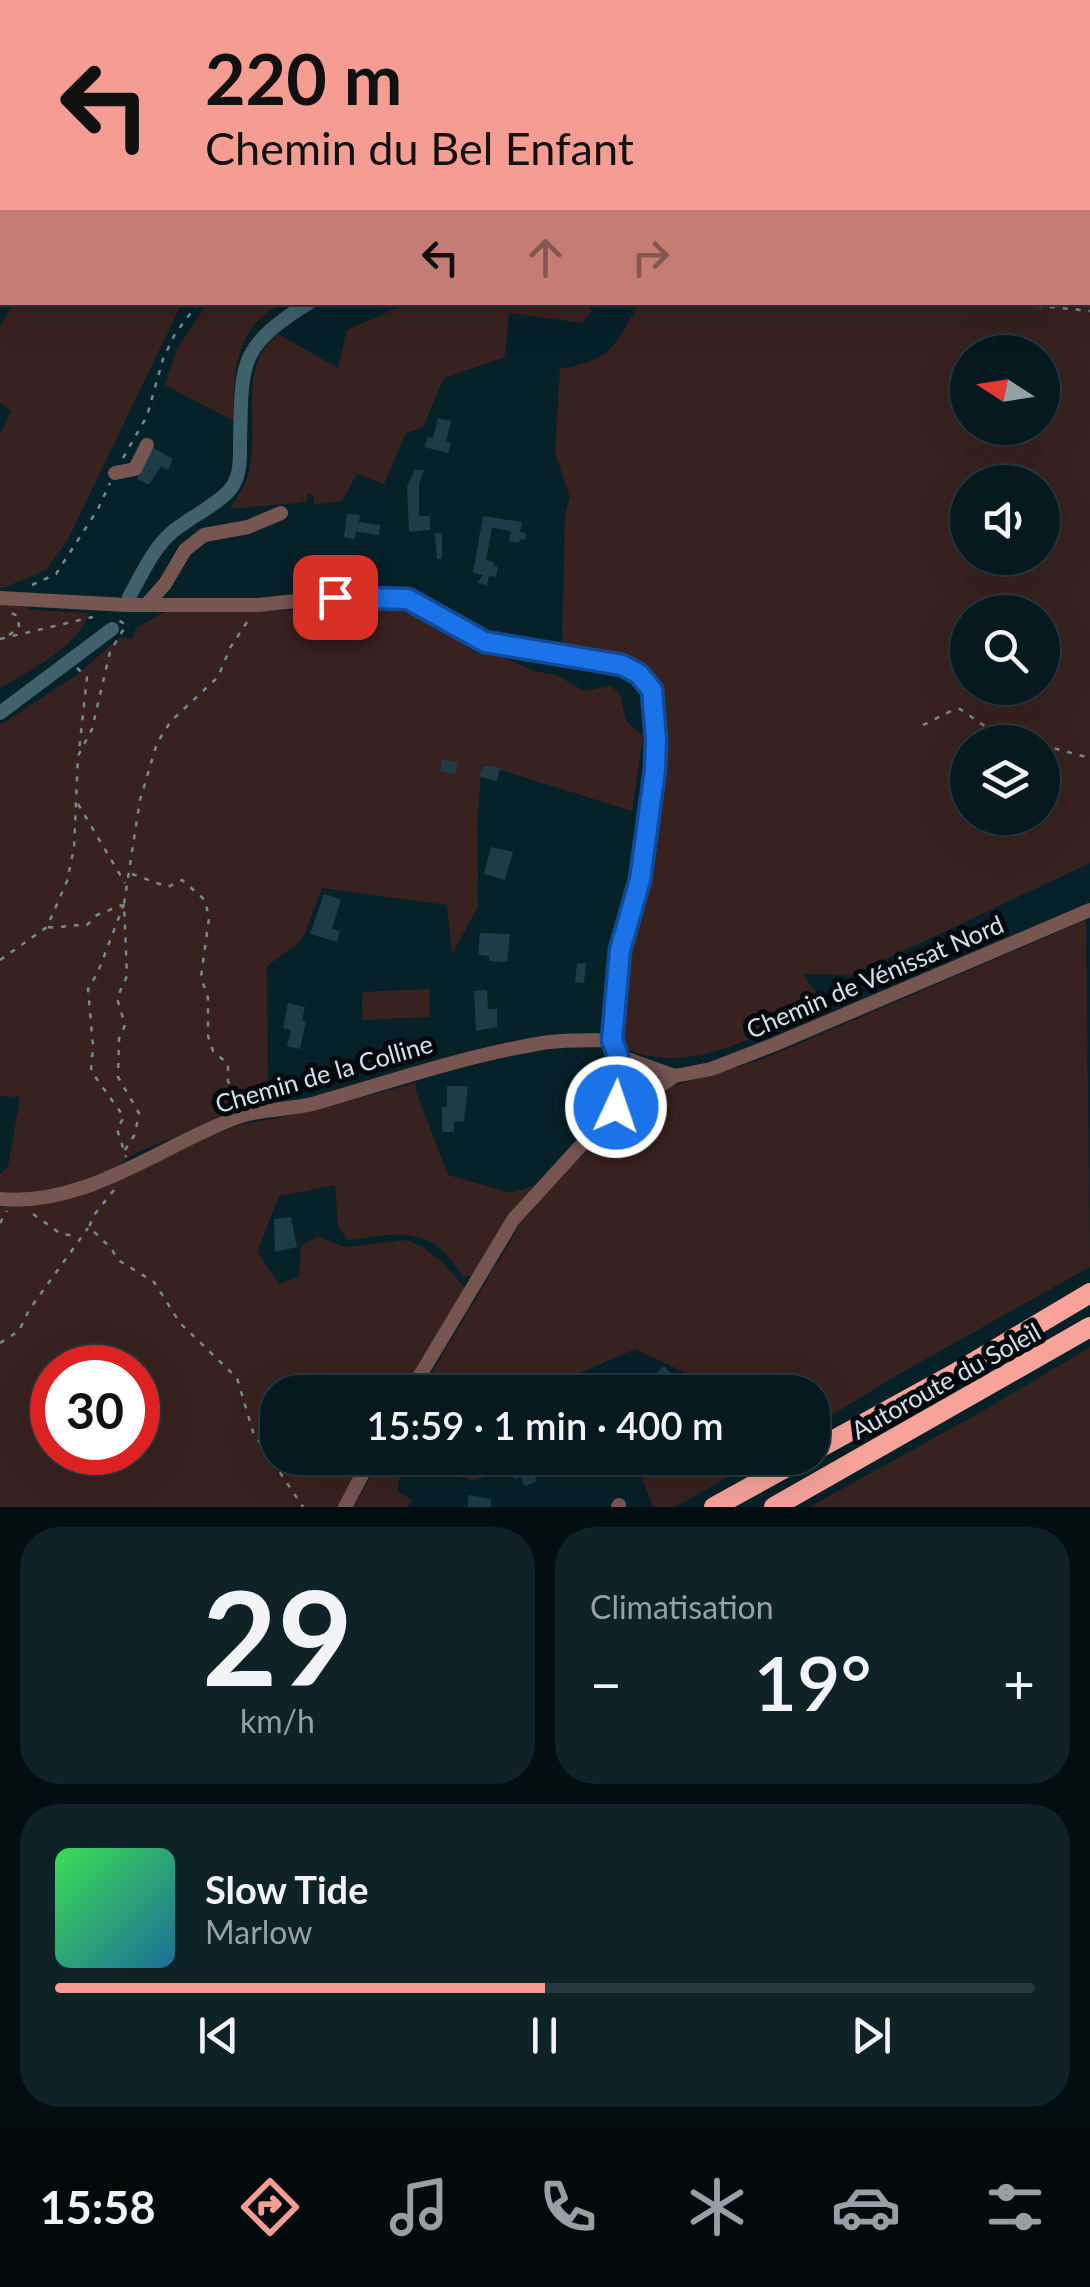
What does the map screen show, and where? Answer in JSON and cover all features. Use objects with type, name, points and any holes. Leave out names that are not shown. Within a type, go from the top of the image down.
[{"type":"highway","name":"Autoroute du Soleil","points":[[830,1442],[1090,1293]]},
{"type":"highway","name":"Autoroute du Soleil","points":[[774,1507],[1090,1327]]},
{"type":"highway","points":[[714,1507],[772,1475]]},
{"type":"street","points":[[115,474],[135,469],[147,445]]},
{"type":"street","points":[[147,604],[165,584],[184,550],[204,535],[248,527],[281,512]]},
{"type":"street","points":[[4,605],[258,605],[335,597],[408,599],[485,642],[622,665],[639,674],[652,690],[656,707],[655,770],[640,880],[620,950],[612,1040],[618,1056],[616,1107],[513,1220],[420,1375]]},
{"type":"street","name":"Chemin de Vénissat Nord","points":[[616,1107],[675,1076],[711,1069],[772,1046],[1090,910]]},
{"type":"street","name":"Chemin de la Colline","points":[[0,1200],[70,1192],[102,1182],[162,1150],[245,1115],[310,1105],[453,1062],[540,1043],[612,1040]]},
{"type":"street","points":[[618,1056],[675,1076]]},
{"type":"street","points":[[345,1507],[362,1475]]},
{"type":"path","points":[[1026,305],[1090,312]]},
{"type":"path","points":[[2,639],[19,628],[18,616],[4,605]]},
{"type":"path","points":[[126,1150],[135,1134],[138,1113],[118,1076],[118,1039],[125,1026],[118,998],[126,976],[124,904],[140,800],[156,742],[171,721],[218,676],[230,648],[258,605]]},
{"type":"path","points":[[2,639],[92,617],[106,616],[126,625],[110,652],[92,729],[78,756]]},
{"type":"path","points":[[0,960],[48,927],[67,881],[88,677],[77,668]]},
{"type":"path","points":[[923,725],[951,710],[960,710],[983,725]]},
{"type":"path","points":[[1060,750],[1090,758]]},
{"type":"path","points":[[77,803],[126,886]]},
{"type":"path","points":[[129,873],[168,887],[182,880],[205,900],[209,918],[200,977],[208,998],[208,1036],[213,1051],[228,1064],[228,1082],[245,1115]]},
{"type":"path","points":[[48,927],[62,929],[72,923],[86,926],[97,916],[124,904]]},
{"type":"path","points":[[0,1343],[25,1323],[29,1310],[90,1227],[94,1215],[124,1180],[128,1169],[118,1130],[124,1117],[91,1071],[88,989],[124,904]]},
{"type":"path","points":[[21,1200],[38,1219],[61,1234],[80,1236]]},
{"type":"path","points":[[90,1227],[118,1260],[154,1282],[180,1323],[237,1378],[253,1432],[303,1507]]},
{"type":"shaded area","points":[[13,305],[181,305],[68,539],[46,570],[3,588],[0,434],[11,411],[0,402],[0,326]]},
{"type":"shaded area","points":[[206,305],[281,305],[268,312],[246,337],[236,368],[234,421],[165,385],[177,349]]},
{"type":"shaded area","points":[[403,305],[588,305],[592,311],[582,323],[509,313],[505,357],[444,378],[423,427],[406,433],[384,484],[357,474],[342,501],[314,504],[314,497],[308,492],[306,502],[230,509],[245,484],[251,463],[253,383],[264,348],[278,334],[338,368],[347,330]]},
{"type":"shaded area","points":[[638,305],[1090,305],[1090,863],[852,975],[802,974],[825,1003],[727,1048],[675,1058],[649,1056],[624,1048],[621,1008],[625,940],[658,763],[662,697],[656,677],[638,664],[562,646],[565,515],[570,497],[555,453],[560,369],[591,361],[610,349]]},
{"type":"shaded area","points":[[0,602],[17,603],[31,610],[89,613],[76,636],[38,666],[0,688]]},
{"type":"shaded area","points":[[408,606],[476,653],[501,656],[533,671],[557,675],[583,691],[611,686],[620,694],[626,721],[643,736],[632,811],[482,764],[477,823],[478,907],[452,954],[447,905],[322,888],[302,940],[267,966],[268,1105],[134,1154],[101,1178],[36,1194],[0,1195],[0,1174],[8,1167],[20,1097],[0,1096],[0,725],[78,674],[120,637],[132,639],[136,628],[170,609],[236,612]]},
{"type":"shaded area","points":[[1086,920],[1090,1267],[830,1416],[830,1375],[685,1375],[635,1349],[575,1375],[430,1375],[521,1223],[617,1114],[667,1088],[761,1060]]},
{"type":"shaded area","points":[[429,989],[430,1017],[363,1020],[362,992]]},
{"type":"shaded area","points":[[416,1083],[448,1175],[511,1193],[540,1184],[471,1276],[463,1277],[439,1247],[427,1240],[399,1234],[348,1240],[338,1227],[335,1185],[279,1196],[257,1252],[279,1284],[299,1277],[301,1246],[317,1237],[346,1247],[407,1240],[442,1262],[465,1288],[415,1375],[260,1375],[260,1475],[358,1475],[340,1507],[0,1507],[0,1207],[28,1206],[104,1188],[150,1160],[239,1125],[307,1112]]},
{"type":"shaded area","points":[[1090,1347],[1090,1507],[809,1507],[976,1415]]},
{"type":"shaded area","points":[[372,1475],[400,1475],[397,1491],[412,1500],[408,1507],[353,1507]]},
{"type":"shaded area","points":[[455,1475],[488,1475],[474,1481]]},
{"type":"shaded area","points":[[641,1475],[732,1475],[675,1507],[653,1507]]},
{"type":"building","points":[[438,418],[451,421],[446,441],[451,443],[448,453],[424,447],[428,437],[433,438]]},
{"type":"building","points":[[154,448],[173,459],[168,470],[161,466],[149,485],[137,479]]},
{"type":"building","points":[[415,470],[424,470],[419,484],[419,516],[430,516],[430,530],[409,532],[407,487]]},
{"type":"building","points":[[347,514],[360,515],[359,522],[380,525],[379,535],[356,532],[355,539],[344,537]]},
{"type":"building","points":[[483,516],[522,522],[520,532],[526,533],[525,540],[520,539],[519,543],[509,541],[511,531],[492,528],[486,560],[498,567],[496,577],[489,576],[487,585],[477,583],[483,575],[473,573]]},
{"type":"building","points":[[435,533],[442,533],[442,559],[437,559]]},
{"type":"building","points":[[442,759],[458,763],[455,774],[440,771]]},
{"type":"building","points":[[483,765],[500,768],[497,781],[480,777]]},
{"type":"building","points":[[491,847],[513,852],[505,880],[484,874]]},
{"type":"building","points":[[324,894],[341,899],[332,929],[340,931],[337,942],[310,934]]},
{"type":"building","points":[[480,933],[510,934],[507,962],[489,961],[489,956],[478,955]]},
{"type":"building","points":[[577,963],[586,963],[584,983],[575,982]]},
{"type":"building","points":[[487,990],[488,1009],[497,1009],[497,1027],[476,1031],[474,991]]},
{"type":"building","points":[[288,1003],[305,1007],[300,1049],[287,1046],[291,1030],[283,1028]]},
{"type":"building","points":[[447,1086],[468,1086],[464,1121],[454,1122],[454,1132],[442,1132]]},
{"type":"building","points":[[291,1217],[297,1247],[275,1252],[274,1219]]},
{"type":"building","points":[[664,1366],[670,1373],[668,1375],[654,1375]]},
{"type":"building","points":[[514,1475],[535,1475],[536,1482],[524,1486],[521,1477],[515,1479]]},
{"type":"building","points":[[468,1495],[491,1499],[491,1507],[468,1507]]},
{"type":"waterway","points":[[129,597],[164,540],[232,487],[239,465],[242,392],[249,358],[269,331],[306,305]]},
{"type":"waterway","points":[[0,713],[112,629]]},
{"type":"route","points":[[335,597],[408,599],[485,642],[622,665],[639,674],[652,690],[656,707],[655,770],[640,880],[620,950],[612,1040],[618,1056],[616,1107]]}]
